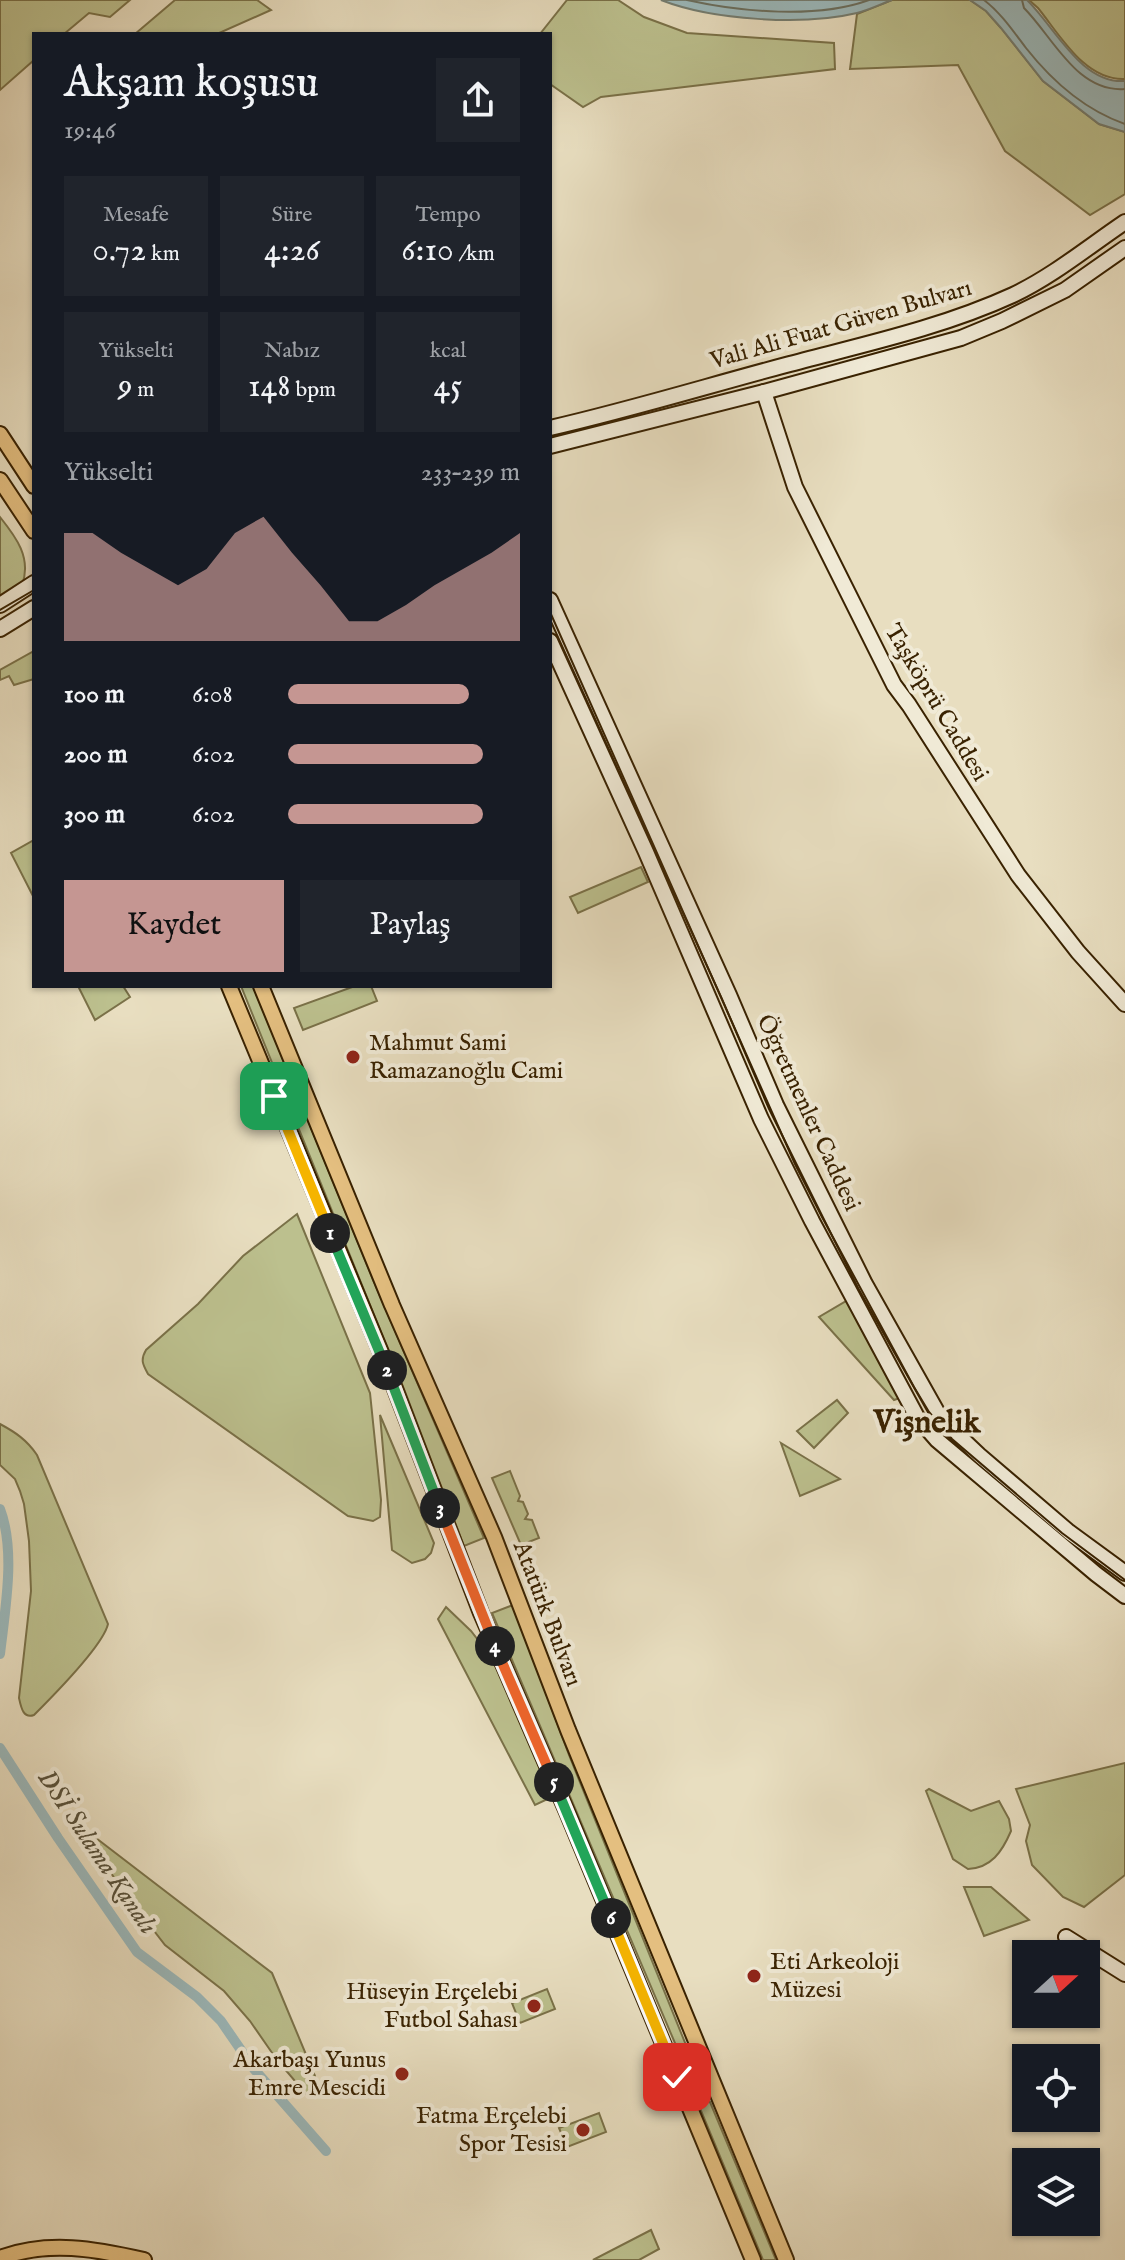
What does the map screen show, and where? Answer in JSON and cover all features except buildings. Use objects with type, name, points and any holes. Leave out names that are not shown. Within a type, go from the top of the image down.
[{"type":"main road","name":"Vali Ali Fuat Güven Bulvarı","points":[[552,428],[628,410],[977,310],[1049,276],[1125,222]]},
{"type":"main road","name":"Vali Ali Fuat Güven Bulvarı","points":[[552,445],[961,338],[1065,290],[1125,248]]},
{"type":"main road","name":"Taşköprü Caddesi","points":[[764,392],[795,487],[894,685],[1018,875],[1078,952],[1125,1004]]},
{"type":"main road","points":[[0,434],[32,483]]},
{"type":"main road","points":[[0,480],[32,528]]},
{"type":"main road","points":[[0,605],[32,584]]},
{"type":"main road","name":"Öğretmenler Caddesi","points":[[552,604],[776,1105],[865,1284],[941,1419],[1069,1532],[1125,1573]]},
{"type":"main road","points":[[0,629],[32,609]]},
{"type":"main road","name":"Öğretmenler Caddesi","points":[[552,645],[646,852],[761,1119],[917,1417],[937,1440],[1125,1596]]},
{"type":"main road","points":[[230,988],[382,1355],[481,1613],[753,2260]]},
{"type":"main road","name":"Atatürk Bulvarı","points":[[262,988],[374,1263],[494,1537],[568,1730],[786,2260]]},
{"type":"main road","points":[[1066,1937],[1125,1974]]},
{"type":"main road","points":[[0,2258],[34,2248],[86,2248],[144,2260]]},
{"type":"green space","points":[[0,0],[130,0],[110,17],[89,13],[66,32],[32,32],[32,62],[0,90]]},
{"type":"green space","points":[[175,0],[257,0],[271,10],[222,32],[137,32]]},
{"type":"green space","points":[[567,0],[618,0],[644,17],[687,33],[834,43],[835,69],[601,97],[583,107],[552,85],[552,32],[542,32]]},
{"type":"green space","points":[[892,0],[970,0],[986,11],[1043,81],[1099,124],[1125,132],[1125,194],[1090,215],[1005,151],[958,65],[850,69],[857,14]]},
{"type":"green space","points":[[1029,0],[1125,0],[1125,79],[1111,78],[1086,65]]},
{"type":"green space","points":[[0,517],[21,548],[25,575],[22,585],[0,599]]},
{"type":"green space","points":[[32,652],[32,680],[14,685],[9,676],[0,680],[0,670]]},
{"type":"green space","points":[[32,841],[32,894],[11,853]]},
{"type":"green space","points":[[641,867],[648,882],[578,913],[570,897]]},
{"type":"green space","points":[[79,988],[124,988],[130,997],[95,1020]]},
{"type":"green space","points":[[242,988],[254,988],[374,1282],[484,1538],[464,1546]]},
{"type":"green space","points":[[349,988],[372,988],[377,1001],[303,1030],[294,1008]]},
{"type":"green space","points":[[297,1214],[370,1393],[381,1500],[380,1517],[373,1521],[348,1516],[148,1374],[143,1362],[146,1350],[198,1304],[243,1256]]},
{"type":"green space","points":[[848,1300],[900,1398],[894,1400],[819,1317]]},
{"type":"green space","points":[[837,1400],[848,1413],[814,1448],[797,1431]]},
{"type":"green space","points":[[380,1415],[434,1543],[425,1559],[412,1563],[392,1550]]},
{"type":"green space","points":[[0,1424],[20,1437],[37,1455],[108,1624],[87,1658],[30,1716],[23,1711],[19,1698],[31,1591],[29,1541],[20,1491],[15,1479],[0,1465]]},
{"type":"green space","points":[[781,1443],[840,1479],[800,1496]]},
{"type":"green space","points":[[510,1471],[520,1496],[518,1501],[523,1502],[528,1514],[525,1519],[532,1520],[539,1538],[521,1545],[492,1478]]},
{"type":"green space","points":[[513,1605],[569,1755],[694,2065],[686,2069],[492,1613]]},
{"type":"green space","points":[[446,1607],[471,1631],[501,1676],[552,1797],[535,1805],[438,1619]]},
{"type":"green space","points":[[1125,1763],[1125,1875],[1084,1907],[1063,1897],[1032,1865],[1026,1841],[1030,1825],[1016,1789]]},
{"type":"green space","points":[[929,1789],[971,1811],[999,1801],[1009,1819],[1011,1831],[995,1858],[983,1866],[968,1869],[953,1859],[926,1791]]},
{"type":"green space","points":[[79,1825],[272,1973],[315,2076],[316,2089],[306,2094],[224,1991],[165,1945],[121,1888]]},
{"type":"green space","points":[[964,1887],[991,1887],[1029,1920],[984,1936]]},
{"type":"green space","name":"Hüseyin Erçelebi Futbol Sahası","points":[[547,1989],[555,2009],[520,2023],[512,2003]]},
{"type":"green space","points":[[703,2101],[710,2102],[776,2260],[763,2260],[699,2106]]},
{"type":"green space","name":"Fatma Erçelebi Spor Tesisi","points":[[599,2113],[606,2132],[567,2147],[559,2128]]},
{"type":"green space","points":[[651,2230],[659,2249],[639,2260],[593,2260]]},
{"type":"water","points":[[661,0],[892,0],[857,13],[785,20],[706,12]]},
{"type":"water","points":[[970,0],[1027,0],[1082,64],[1109,79],[1125,81],[1125,132],[1099,124],[1043,81],[986,11]]},
{"type":"waterway","name":"DSİ Sulama Kanalı","points":[[0,1509],[5,1525],[8,1562],[0,1654]]},
{"type":"waterway","name":"DSİ Sulama Kanalı","points":[[0,1748],[137,1952],[197,1997],[221,2021],[254,2069],[326,2151]]},
{"type":"tram line","points":[[0,610],[32,591]]},
{"type":"tram line","points":[[552,617],[795,1164],[914,1387],[929,1412],[952,1439],[1062,1533],[1125,1580]]},
{"type":"place","name":"Mahmut Sami Ramazanoğlu Cami","points":[[353,1057]]},
{"type":"place","name":"Eti Arkeoloji Müzesi","points":[[754,1976]]},
{"type":"place","name":"Hüseyin Erçelebi Futbol Sahası","points":[[534,2006]]},
{"type":"place","name":"Akarbaşı Yunus Emre Mescidi","points":[[402,2074]]},
{"type":"place","name":"Fatma Erçelebi Spor Tesisi","points":[[583,2130]]},
{"type":"district","name":"Vişnelik","points":[[927,1423]]},
{"type":"route","points":[[274,1096],[382,1355],[481,1613],[677,2077]]}]
